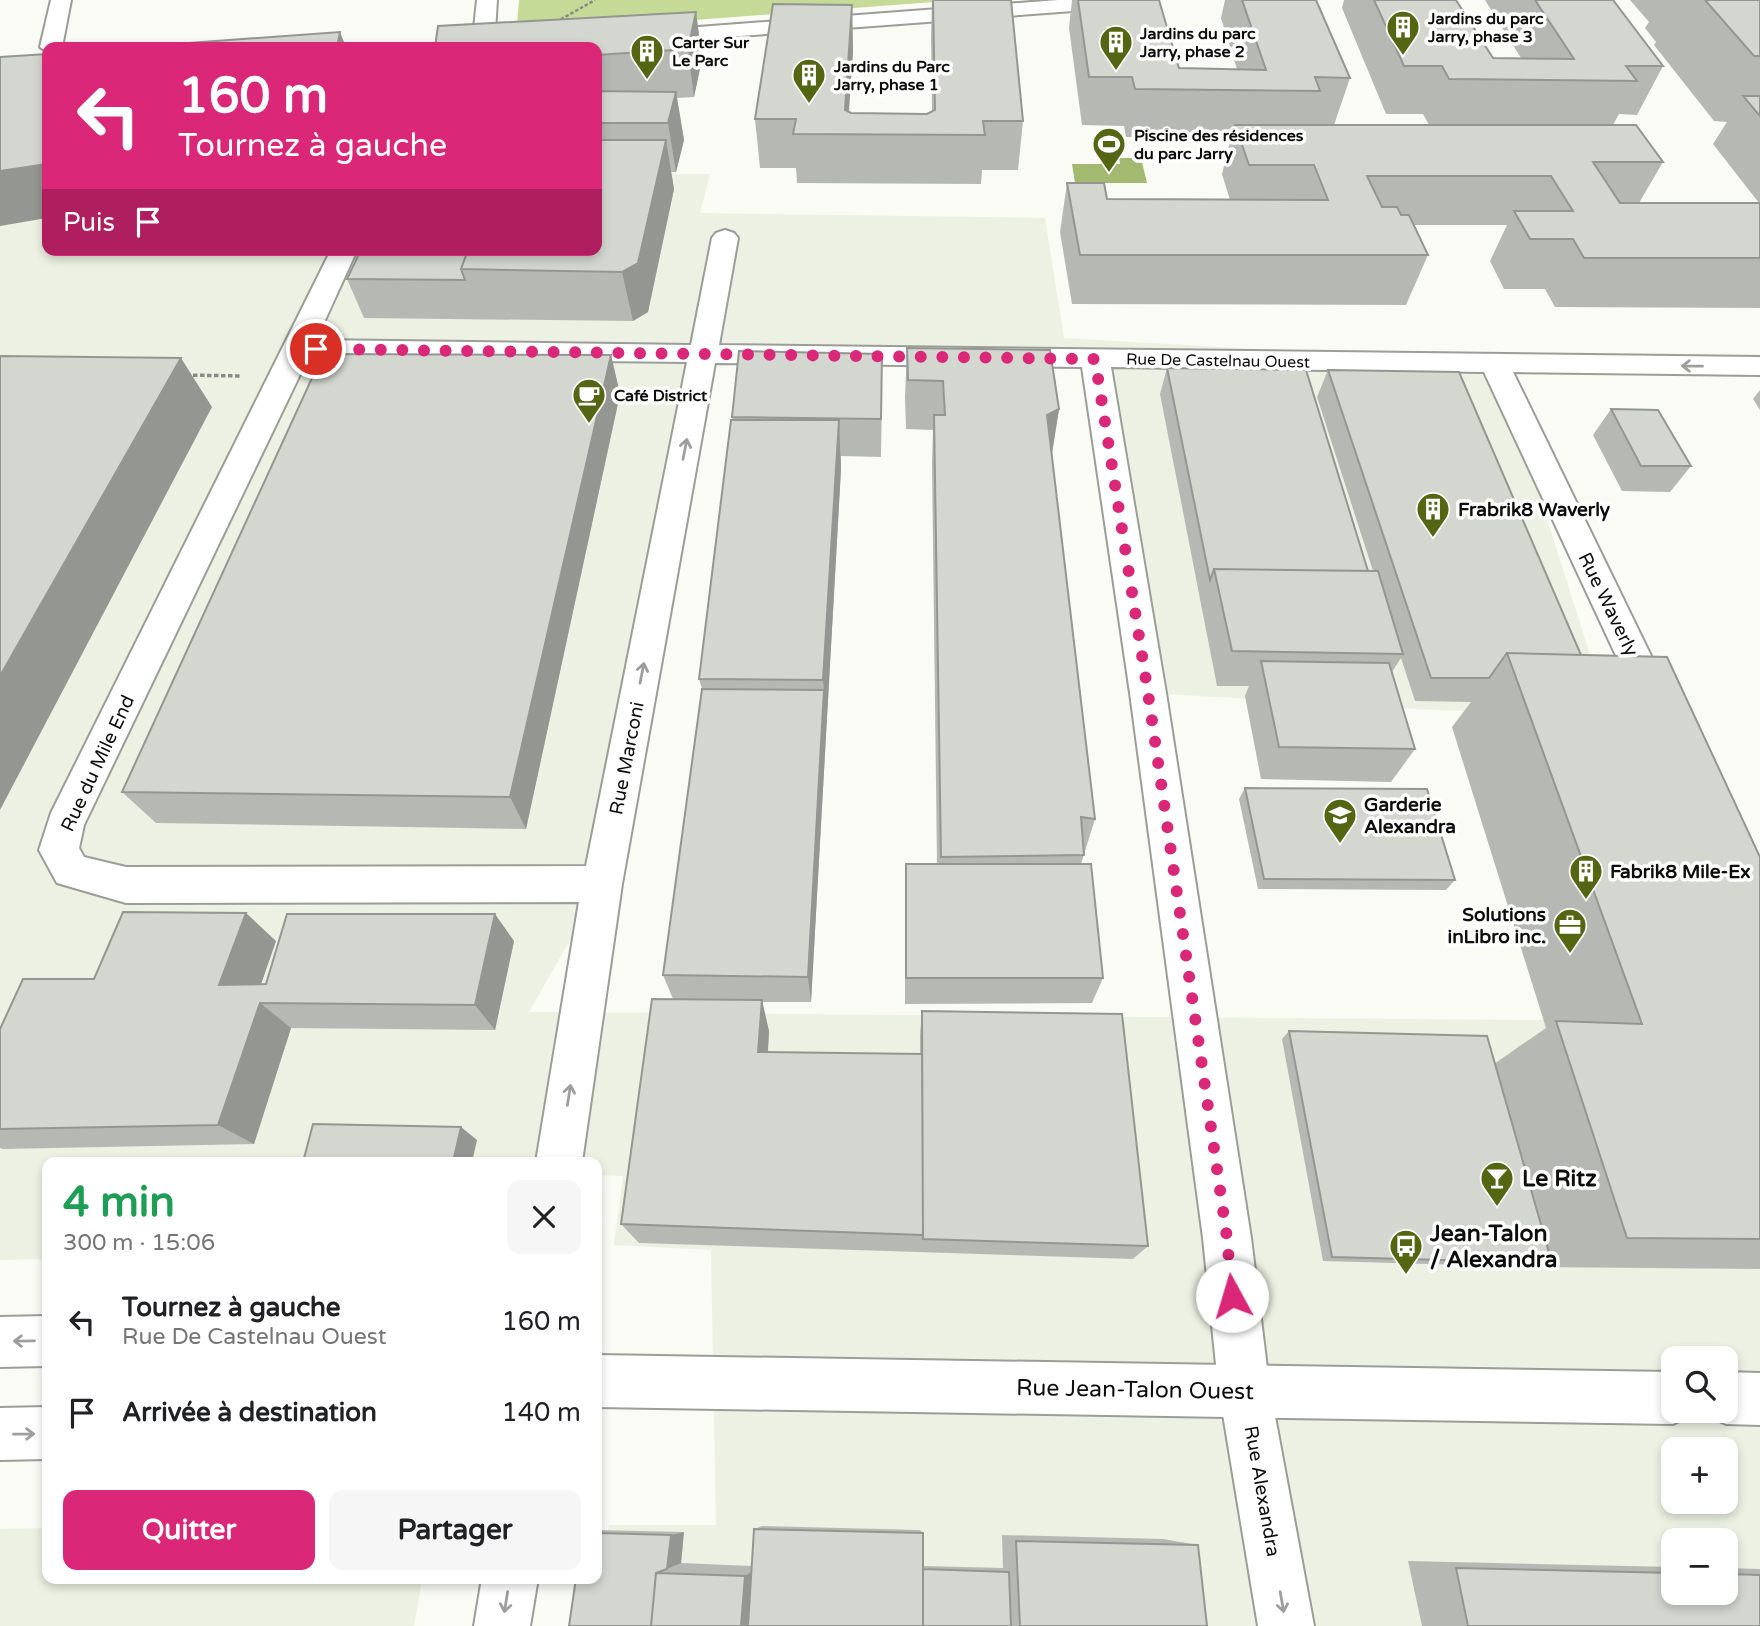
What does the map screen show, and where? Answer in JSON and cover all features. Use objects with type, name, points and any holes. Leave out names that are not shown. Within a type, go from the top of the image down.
[{"type":"street","points":[[52,42],[61,0]]},
{"type":"street","points":[[483,42],[487,0]]},
{"type":"street","points":[[626,39],[1140,0]]},
{"type":"street","name":"Rue Marconi","points":[[560,1157],[602,884],[725,238]]},
{"type":"street","name":"Rue du Mile End","points":[[341,256],[65,825],[59,850],[71,871],[126,884],[602,884]]},
{"type":"street","name":"Rue De Castelnau Ouest","points":[[298,349],[703,356],[1760,366]]},
{"type":"street","name":"Rue Alexandra","points":[[1095,359],[1150,707],[1227,1238],[1229,1272],[1246,1390],[1286,1626]]},
{"type":"street","name":"Rue Waverly","points":[[1494,363],[1671,733]]},
{"type":"street","points":[[0,1342],[42,1341]]},
{"type":"street","name":"Rue Jean-Talon Ouest","points":[[602,1381],[1661,1398]]},
{"type":"street","points":[[1738,1398],[1760,1399]]},
{"type":"street","points":[[0,1434],[42,1433]]},
{"type":"street","points":[[502,1626],[509,1584]]},
{"type":"path","points":[[555,23],[595,0]]},
{"type":"path","points":[[179,375],[248,376]]},
{"type":"shaded area","points":[[519,0],[960,0],[536,32],[517,24]]},
{"type":"shaded area","points":[[42,93],[42,256],[602,256],[602,174],[710,174],[700,213],[1045,218],[1064,338],[1494,363],[1505,386],[1609,715],[1434,710],[1148,693],[1094,359],[703,356],[602,884],[529,1012],[1534,1020],[1760,1027],[1760,1626],[592,1626],[599,1584],[602,1584],[609,1525],[716,1525],[711,1250],[614,1245],[623,1176],[602,1175],[602,1157],[42,1157],[42,1259],[0,1260],[0,95]]},
{"type":"shaded area","name":"Piscine des résidences du parc Jarry","points":[[1119,158],[1141,158],[1147,183],[1075,183],[1072,164],[1120,164]]},
{"type":"shaded area","points":[[42,1528],[42,1584],[421,1584],[414,1626],[0,1626],[0,1529]]},
{"type":"building","points":[[933,0],[1011,0],[1023,121],[983,121],[985,135],[793,134],[796,119],[755,119],[773,4],[852,5],[845,110],[851,113],[927,114],[935,110]]},
{"type":"building","points":[[1078,0],[1159,0],[1179,68],[1266,70],[1242,0],[1316,0],[1350,78],[1315,77],[1320,91],[1135,89],[1132,77],[1089,77]]},
{"type":"building","points":[[1374,0],[1456,0],[1493,58],[1574,59],[1535,0],[1613,0],[1663,66],[1626,66],[1637,81],[1449,79],[1442,66],[1404,66]]},
{"type":"building","points":[[1705,0],[1760,0],[1760,56],[1754,56]]},
{"type":"building","points":[[696,12],[688,49],[602,55],[602,42],[436,42],[438,26]]},
{"type":"building","points":[[340,32],[338,42],[203,42]]},
{"type":"building","points":[[42,54],[42,165],[0,171],[0,57]]},
{"type":"building","points":[[602,91],[676,92],[668,123],[602,123]]},
{"type":"building","points":[[1743,96],[1760,96],[1760,116]]},
{"type":"building","points":[[1235,125],[1636,125],[1663,162],[1593,162],[1620,203],[1760,203],[1760,258],[1584,258],[1573,239],[1530,239],[1514,211],[1573,211],[1551,176],[1367,176],[1382,207],[1397,207],[1401,215],[1409,215],[1428,255],[1080,255],[1067,183],[1104,183],[1107,199],[1328,200],[1314,165],[1249,165]]},
{"type":"building","points":[[602,140],[666,140],[638,263],[622,272],[461,269],[466,256],[602,256]]},
{"type":"building","points":[[358,256],[466,256],[461,269],[465,280],[347,279]]},
{"type":"building","points":[[907,348],[1050,350],[1059,409],[1047,415],[1095,819],[1081,817],[1084,855],[941,857],[934,415],[945,415],[943,381],[908,380]]},
{"type":"building","points":[[739,351],[882,354],[881,419],[732,417]]},
{"type":"building","points":[[323,354],[611,355],[510,797],[122,792]]},
{"type":"building","points":[[0,356],[181,358],[0,676]]},
{"type":"building","points":[[1167,368],[1306,370],[1368,571],[1214,569],[1210,580]]},
{"type":"building","name":"Frabrik8 Waverly","points":[[1328,370],[1459,372],[1581,655],[1507,653],[1489,678],[1431,678]]},
{"type":"building","points":[[1611,409],[1658,410],[1691,466],[1641,466]]},
{"type":"building","points":[[731,420],[839,420],[823,680],[699,679]]},
{"type":"building","points":[[1214,569],[1378,571],[1403,654],[1232,651]]},
{"type":"building","points":[[1507,653],[1667,657],[1760,857],[1760,1239],[1627,1238],[1556,1021],[1642,1024]]},
{"type":"building","points":[[1261,661],[1389,663],[1415,749],[1279,747]]},
{"type":"building","points":[[702,689],[824,690],[808,977],[663,975]]},
{"type":"building","name":"Garderie Alexandra","points":[[1245,788],[1427,789],[1455,880],[1264,879]]},
{"type":"building","points":[[906,864],[1091,864],[1103,978],[906,978]]},
{"type":"building","points":[[123,912],[246,913],[219,985],[266,984],[287,914],[495,914],[475,1005],[260,1003],[218,1125],[0,1129],[0,1029],[23,979],[94,979]]},
{"type":"building","points":[[652,999],[762,1000],[758,1052],[922,1054],[923,1235],[621,1224]]},
{"type":"building","points":[[922,1011],[1122,1014],[1148,1246],[923,1239]]},
{"type":"building","points":[[1289,1031],[1487,1036],[1552,1263],[1332,1257]]},
{"type":"building","points":[[313,1124],[461,1127],[454,1157],[304,1157]]},
{"type":"building","points":[[754,1529],[923,1533],[923,1626],[748,1626]]},
{"type":"building","points":[[602,1533],[671,1535],[667,1569],[656,1573],[651,1626],[569,1626],[575,1584],[602,1584]]},
{"type":"building","points":[[1016,1541],[1198,1545],[1207,1626],[1020,1626]]},
{"type":"building","points":[[1456,1568],[1661,1573],[1661,1605],[1738,1605],[1738,1574],[1760,1575],[1760,1626],[1468,1626]]},
{"type":"building","points":[[923,1569],[1009,1572],[1011,1626],[923,1626]]},
{"type":"building","points":[[656,1573],[745,1576],[741,1626],[651,1626]]},
{"type":"place","name":"Jardins du parc Jarry, phase 3","points":[[1403,57]]},
{"type":"place","name":"Jardins du parc Jarry, phase 2","points":[[1116,72]]},
{"type":"place","name":"Carter Sur Le Parc","points":[[647,81]]},
{"type":"place","name":"Jardins du Parc Jarry, phase 1","points":[[809,105]]},
{"type":"place","name":"Piscine des résidences du parc Jarry","points":[[1109,174]]},
{"type":"place","name":"Café District","points":[[589,425]]},
{"type":"place","name":"Frabrik8 Waverly","points":[[1433,539]]},
{"type":"place","name":"Garderie Alexandra","points":[[1340,845]]},
{"type":"place","name":"Fabrik8 Mile-Ex","points":[[1586,901]]},
{"type":"place","name":"Solutions inLibro inc.","points":[[1570,955]]},
{"type":"place","name":"Le Ritz","points":[[1497,1208]]},
{"type":"place","name":"Jean-Talon / Alexandra","points":[[1406,1276]]},
{"type":"route","points":[[316,349],[1095,359],[1156,747],[1227,1238],[1232,1296]]}]
